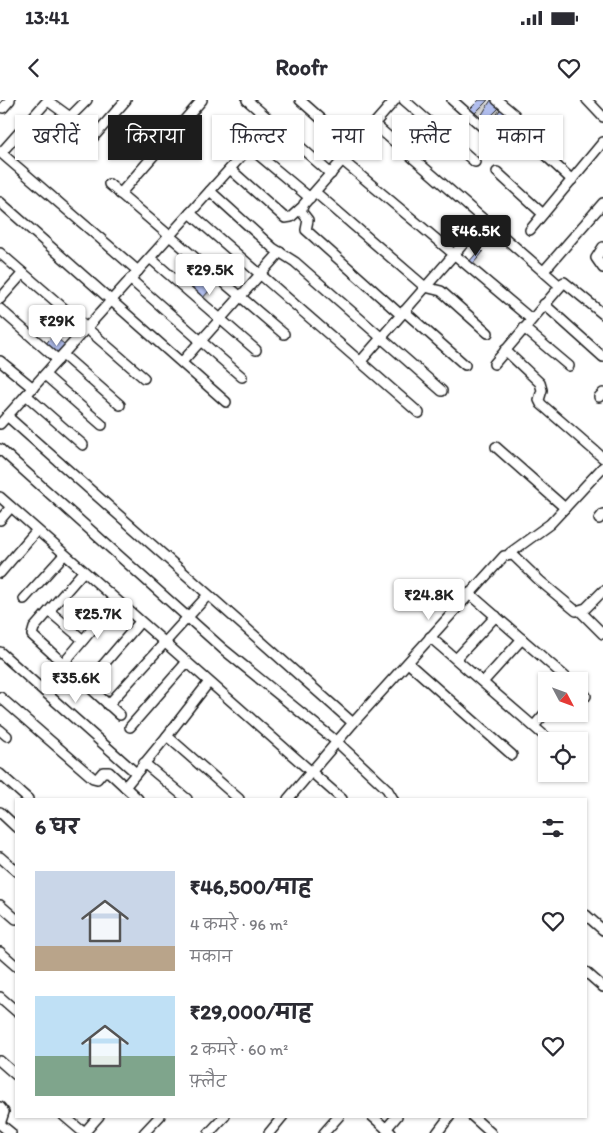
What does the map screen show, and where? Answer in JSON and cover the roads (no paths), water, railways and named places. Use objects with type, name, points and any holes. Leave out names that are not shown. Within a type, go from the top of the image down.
[{"type":"street","points":[[3,108],[10,100]]},
{"type":"street","points":[[87,100],[70,117],[48,100],[1,153],[138,271]]},
{"type":"street","points":[[98,132],[126,100]]},
{"type":"street","points":[[120,194],[202,100]]},
{"type":"street","points":[[247,100],[264,115]]},
{"type":"street","points":[[300,100],[317,115]]},
{"type":"street","points":[[382,115],[395,100]]},
{"type":"street","points":[[404,100],[476,162]]},
{"type":"street","points":[[452,100],[479,123]]},
{"type":"street","points":[[497,100],[514,116],[515,128],[572,180]]},
{"type":"street","points":[[587,100],[603,117]]},
{"type":"street","points":[[382,131],[560,286]]},
{"type":"street","points":[[530,230],[603,142]]},
{"type":"street","points":[[304,151],[330,174]]},
{"type":"street","points":[[238,160],[3,420],[208,595],[353,723]]},
{"type":"street","points":[[266,160],[425,287],[441,291],[488,333]]},
{"type":"street","points":[[230,169],[285,218],[291,217],[301,208],[342,160],[531,319]]},
{"type":"street","points":[[497,172],[544,214]]},
{"type":"street","points":[[109,184],[284,334]]},
{"type":"street","points":[[210,191],[280,252],[295,262],[442,391]]},
{"type":"street","points":[[0,202],[112,299],[226,402]]},
{"type":"street","points":[[543,272],[603,202]]},
{"type":"street","points":[[301,208],[301,211],[308,220],[306,230],[465,365]]},
{"type":"street","points":[[190,213],[419,413]]},
{"type":"street","points":[[361,361],[484,220]]},
{"type":"street","points":[[603,247],[596,258],[603,268]]},
{"type":"street","points":[[182,362],[280,252]]},
{"type":"street","points":[[0,253],[144,378]]},
{"type":"street","points":[[150,258],[256,350]]},
{"type":"street","points":[[0,299],[23,273]]},
{"type":"street","points":[[130,280],[242,377]]},
{"type":"street","points":[[494,364],[560,286],[567,282],[603,314]]},
{"type":"street","points":[[544,304],[603,357]]},
{"type":"street","points":[[0,309],[120,405]]},
{"type":"street","points":[[524,328],[569,366]]},
{"type":"street","points":[[505,350],[540,383],[542,390],[539,400],[541,404],[603,458]]},
{"type":"street","points":[[0,361],[83,446]]},
{"type":"street","points":[[45,375],[102,426]]},
{"type":"street","points":[[496,448],[565,508]]},
{"type":"street","points":[[0,449],[188,617],[337,742],[387,789],[392,798]]},
{"type":"street","points":[[289,798],[498,560],[510,554],[539,533],[603,467]]},
{"type":"street","points":[[0,497],[116,602],[341,798]]},
{"type":"street","points":[[0,520],[11,507]]},
{"type":"street","points":[[0,573],[37,530]]},
{"type":"street","points":[[510,554],[571,608],[580,611],[603,634]]},
{"type":"street","points":[[24,599],[64,555]]},
{"type":"street","points":[[83,572],[34,628],[32,635],[120,715]]},
{"type":"street","points":[[580,611],[603,591]]},
{"type":"street","points":[[469,593],[560,672]]},
{"type":"street","points":[[108,705],[208,595]]},
{"type":"street","points":[[63,664],[116,602]]},
{"type":"street","points":[[49,611],[83,640]]},
{"type":"street","points":[[456,660],[496,616]]},
{"type":"street","points":[[86,685],[140,622]]},
{"type":"street","points":[[430,637],[540,732]]},
{"type":"street","points":[[483,682],[522,639]]},
{"type":"street","points":[[0,652],[136,773]]},
{"type":"street","points":[[130,727],[186,662]]},
{"type":"street","points":[[408,663],[512,755]]},
{"type":"street","points":[[125,787],[208,682]]},
{"type":"street","points":[[0,697],[93,778],[97,779],[106,771],[137,798]]},
{"type":"street","points":[[534,726],[538,721]]},
{"type":"street","points":[[167,736],[238,798]]},
{"type":"street","points":[[144,763],[186,798]]},
{"type":"street","points":[[0,774],[27,798]]},
{"type":"street","points":[[0,812],[15,825]]},
{"type":"street","points":[[0,857],[15,870]]},
{"type":"street","points":[[0,905],[15,918]]},
{"type":"street","points":[[587,916],[603,930]]},
{"type":"street","points":[[0,952],[15,965]]},
{"type":"street","points":[[587,973],[603,987]]},
{"type":"street","points":[[0,997],[15,1010]]},
{"type":"street","points":[[0,1061],[15,1074]]},
{"type":"street","points":[[0,1107],[4,1112],[0,1124],[11,1133]]},
{"type":"street","points":[[66,1118],[84,1133],[97,1118]]},
{"type":"street","points":[[144,1133],[158,1118]]},
{"type":"street","points":[[209,1133],[223,1118]]},
{"type":"street","points":[[269,1133],[281,1118]]},
{"type":"street","points":[[324,1133],[337,1118]]},
{"type":"street","points":[[374,1118],[389,1131],[396,1118]]},
{"type":"street","points":[[437,1133],[448,1118]]},
{"type":"street","points":[[474,1118],[491,1133]]}]
